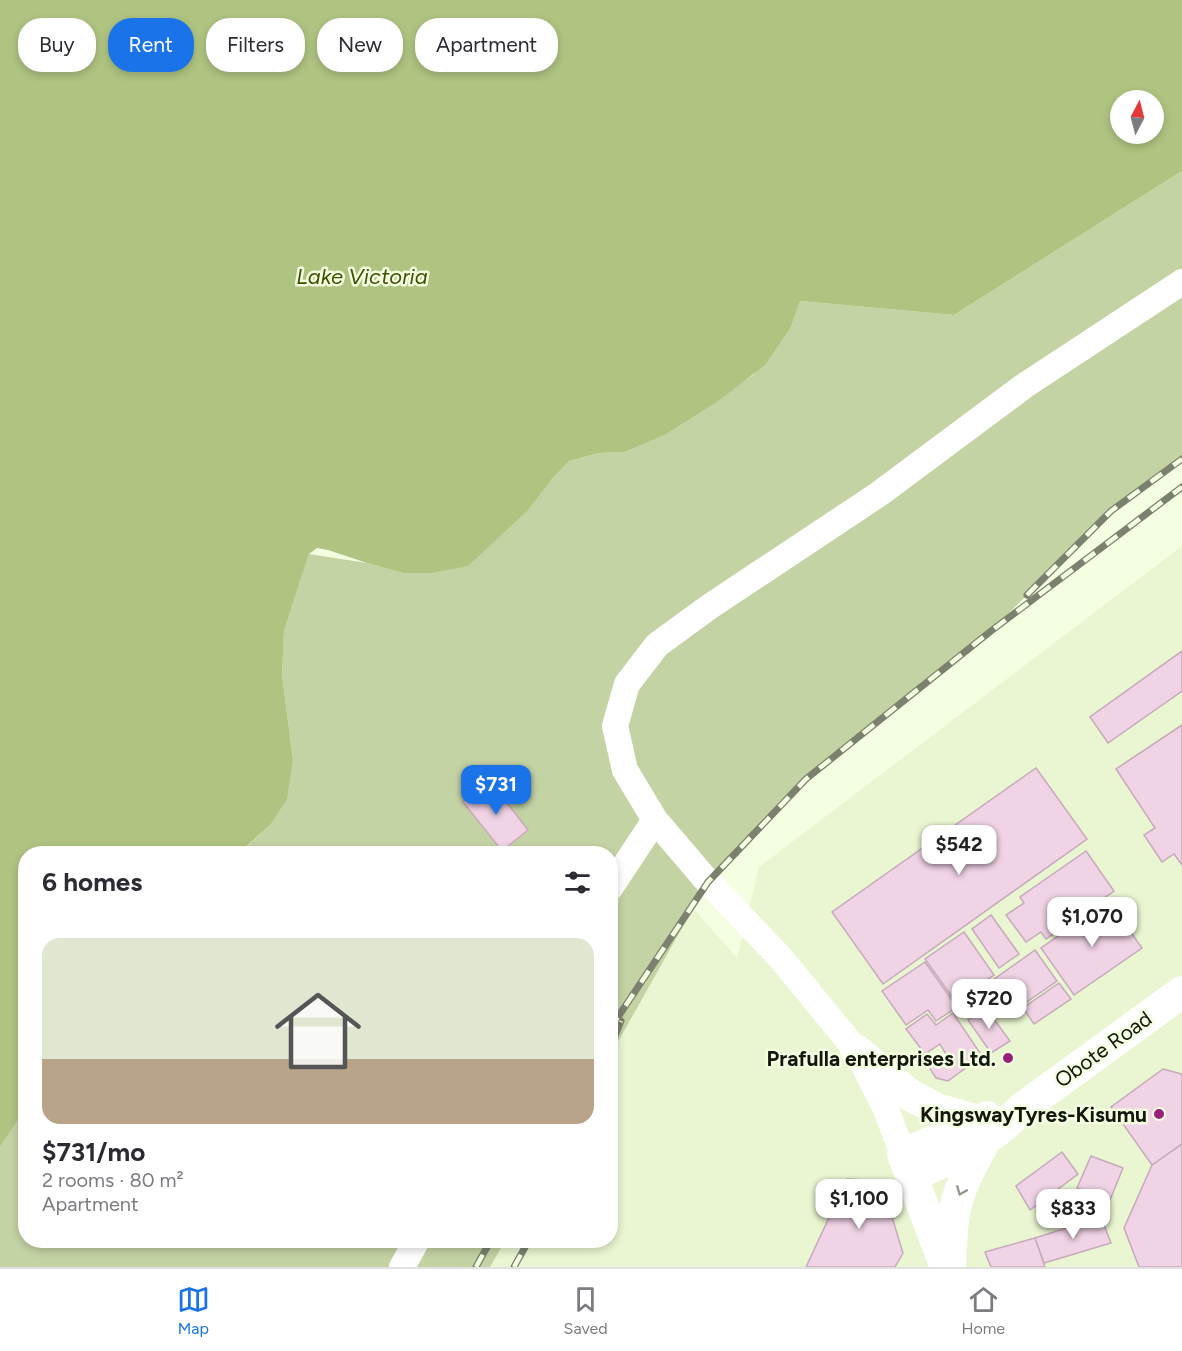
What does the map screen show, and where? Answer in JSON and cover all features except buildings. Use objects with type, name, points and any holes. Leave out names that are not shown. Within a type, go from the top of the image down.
[{"type":"main road","name":"Obote Road","points":[[908,1165],[954,1157],[982,1130],[1008,1123],[1024,1107],[1178,1003]]},
{"type":"main road","points":[[856,1050],[910,1095],[982,1130],[957,1201],[948,1267]]},
{"type":"main road","points":[[908,1165],[948,1267]]},
{"type":"street","points":[[908,1165],[885,1107],[856,1050],[779,956],[708,882],[655,820],[625,770],[615,726],[627,684],[657,645],[709,607],[879,494],[1024,386],[1182,282]]},
{"type":"street","points":[[618,876],[655,820]]},
{"type":"street","points":[[402,1267],[413,1248]]},
{"type":"shaded area","name":"Lake Victoria","points":[[0,0],[1182,0],[1182,171],[954,315],[800,301],[791,327],[765,365],[717,402],[664,435],[625,452],[599,453],[569,461],[527,511],[468,566],[431,573],[403,573],[317,548],[309,554],[284,631],[282,675],[293,759],[287,799],[270,825],[247,846],[18,846],[18,1120],[0,1147]]},
{"type":"shaded area","points":[[1182,171],[1182,460],[1111,511],[991,631],[806,779],[759,826],[708,882],[618,1042],[618,846],[248,846],[270,825],[293,758],[282,675],[284,631],[309,554],[367,563],[403,573],[551,480],[569,461],[599,453],[625,452],[652,440],[753,375],[791,327],[800,301],[954,315]]},
{"type":"shaded area","points":[[1182,546],[1182,1267],[424,1267],[435,1248],[618,1248],[618,934],[658,868],[737,958],[759,867]]},
{"type":"shaded area","points":[[18,1120],[18,1248],[501,1248],[490,1267],[0,1267],[0,1147]]},
{"type":"railway","points":[[1027,595],[1111,511],[1182,459]]},
{"type":"railway","points":[[618,1017],[708,882],[806,779],[991,631],[1182,487]]},
{"type":"railway","points":[[618,1028],[621,1021]]},
{"type":"railway","points":[[476,1267],[487,1248]]},
{"type":"railway","points":[[514,1267],[525,1248]]},
{"type":"place","name":"Prafulla enterprises Ltd.","points":[[1008,1058]]},
{"type":"place","name":"KingswayTyres-Kisumu","points":[[1159,1114]]}]
